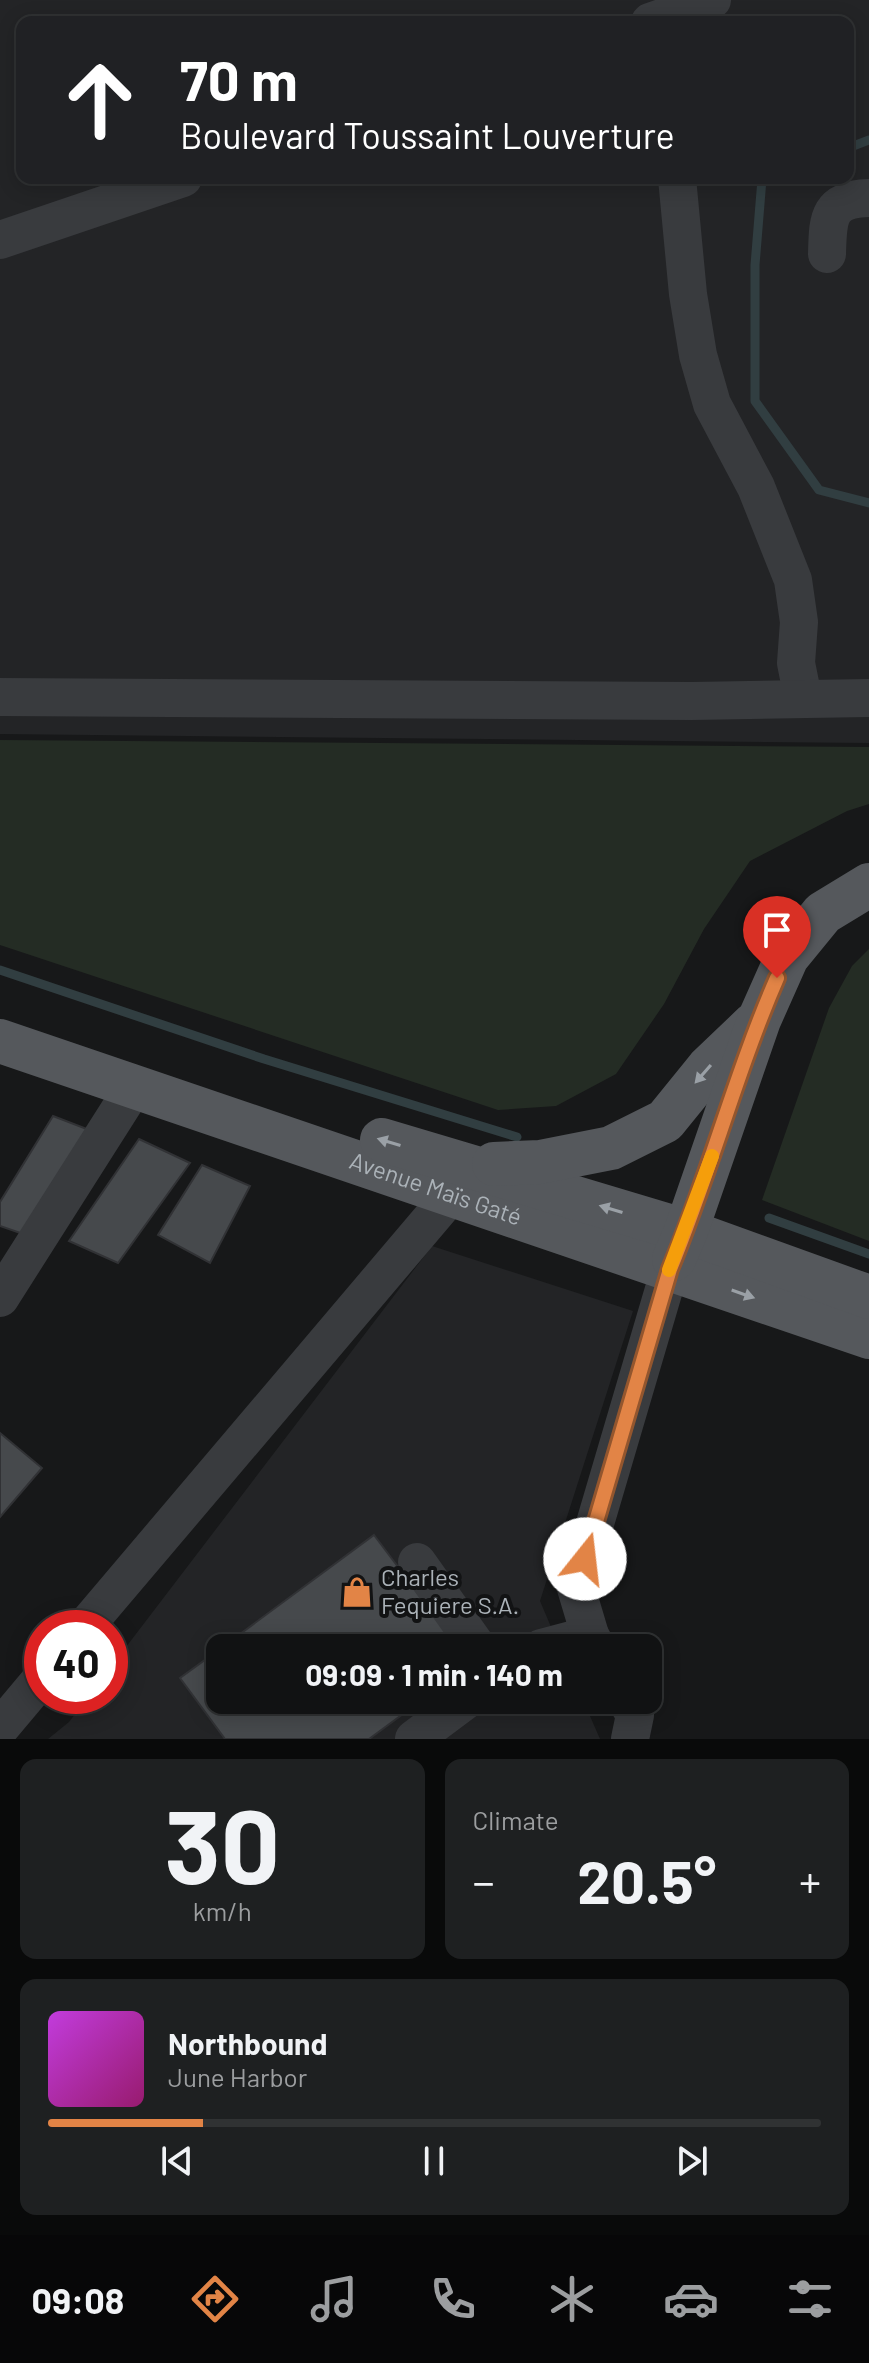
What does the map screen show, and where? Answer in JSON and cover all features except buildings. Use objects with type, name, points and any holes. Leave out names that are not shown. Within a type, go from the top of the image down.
[{"type":"main road","points":[[678,1250],[759,1020],[787,957],[823,913],[869,885]]},
{"type":"main road","name":"Avenue Maïs Gaté","points":[[0,1014],[342,1128],[458,1179]]},
{"type":"main road","points":[[458,1179],[611,1148],[665,1121],[708,1068],[759,1020]]},
{"type":"main road","name":"Avenue Maïs Gaté","points":[[0,1041],[134,1087],[458,1179],[678,1250],[869,1297]]},
{"type":"main road","name":"Avenue Maïs Gaté","points":[[678,1250],[869,1337]]},
{"type":"street","points":[[674,16],[712,0]]},
{"type":"street","points":[[0,240],[165,184]]},
{"type":"street","points":[[678,184],[688,294],[698,355],[712,404],[756,487],[793,580],[799,622],[796,663],[803,698]]},
{"type":"street","points":[[827,254],[828,222],[834,209],[849,200],[869,198]]},
{"type":"street","points":[[0,697],[676,701],[869,698]]},
{"type":"street","points":[[0,1298],[134,1087]]},
{"type":"street","points":[[99,1610],[458,1179]]},
{"type":"street","points":[[590,1634],[576,1588],[678,1250]]},
{"type":"street","points":[[417,1562],[468,1634]]},
{"type":"street","points":[[0,1728],[24,1699]]},
{"type":"street","points":[[414,1739],[447,1714]]},
{"type":"shaded area","points":[[0,0],[869,0],[869,743],[0,734]]},
{"type":"shaded area","points":[[0,740],[869,747],[869,804],[847,811],[750,861],[704,929],[664,1004],[616,1074],[556,1106],[498,1110],[0,945]]},
{"type":"shaded area","points":[[869,949],[869,1241],[762,1200],[829,1008],[852,966]]},
{"type":"shaded area","points":[[432,1246],[633,1311],[540,1601],[554,1634],[206,1634],[206,1714],[589,1714],[600,1739],[48,1739],[75,1714],[128,1714],[128,1644]]},
{"type":"waterway","points":[[854,146],[869,140]]},
{"type":"waterway","points":[[762,184],[755,265],[755,401],[819,490],[869,503]]},
{"type":"waterway","points":[[0,970],[264,1059],[517,1137]]},
{"type":"waterway","points":[[769,1218],[869,1254]]},
{"type":"slow traffic","points":[[669,1270],[712,1156]]},
{"type":"place","name":"Charles Fequiere S.A.","points":[[357,1592]]},
{"type":"route","points":[[585,1559],[670,1269],[777,978]]}]
